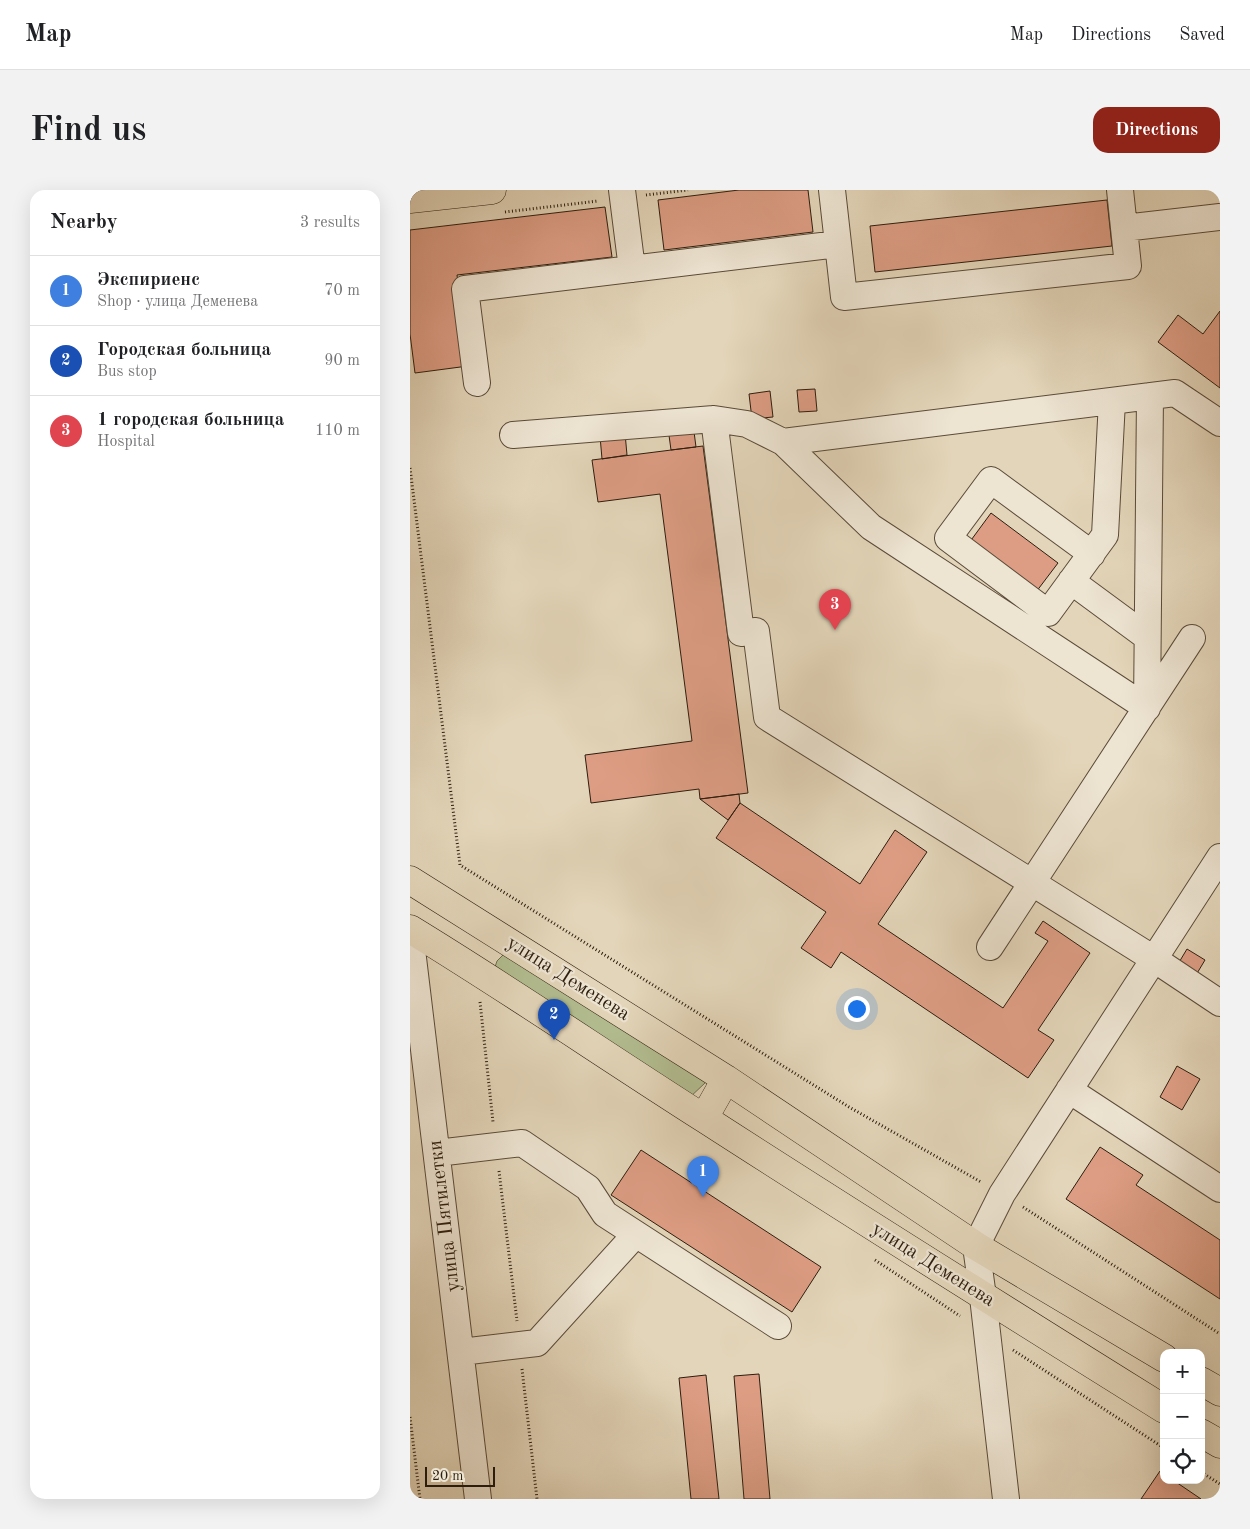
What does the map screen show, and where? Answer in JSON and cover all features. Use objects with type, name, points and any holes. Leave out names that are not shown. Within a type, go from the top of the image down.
[{"type":"main road","points":[[410,199],[494,201]]},
{"type":"main road","name":"улица Деменева","points":[[410,880],[726,1079],[976,1246],[1160,1356]]},
{"type":"main road","name":"улица Деменева","points":[[410,931],[476,969],[983,1297],[1160,1407]]},
{"type":"main road","points":[[704,1118],[726,1079]]},
{"type":"main road","points":[[1205,1383],[1220,1392]]},
{"type":"main road","points":[[1205,1435],[1220,1444]]},
{"type":"street","points":[[832,190],[844,297],[1128,266],[1120,190]]},
{"type":"street","points":[[623,194],[632,269]]},
{"type":"street","points":[[1124,228],[1220,217]]},
{"type":"street","points":[[476,383],[465,289],[838,244]]},
{"type":"street","points":[[784,442],[1175,393],[1220,423]]},
{"type":"street","points":[[1147,708],[1150,396]]},
{"type":"street","points":[[1092,554],[991,480],[948,538],[1048,613],[1071,581],[1092,554],[1106,535],[1112,401]]},
{"type":"street","points":[[512,435],[714,418],[747,424],[784,442],[872,527],[1147,708]]},
{"type":"street","points":[[714,418],[741,634],[756,631],[767,717],[1154,959],[1220,1003]]},
{"type":"street","points":[[1071,581],[1147,637]]},
{"type":"street","points":[[990,947],[1192,638]]},
{"type":"street","points":[[1006,1499],[976,1246],[1002,1194],[1220,857]]},
{"type":"street","name":"улица Пятилетки","points":[[410,931],[418,1057],[437,1153],[478,1499]]},
{"type":"street","points":[[1069,1090],[1220,1189]]},
{"type":"street","points":[[437,1153],[522,1143],[588,1188],[605,1214],[778,1326]]},
{"type":"street","points":[[461,1352],[537,1343],[636,1234]]},
{"type":"path","points":[[494,201],[688,190]]},
{"type":"path","points":[[410,468],[460,864],[849,1107],[1002,1194],[1220,1334]]},
{"type":"path","points":[[480,1001],[537,1499]]},
{"type":"path","points":[[410,1417],[420,1499]]},
{"type":"path","points":[[1205,1475],[1220,1484]]},
{"type":"green space","points":[[504,954],[706,1082],[687,1100],[495,967],[497,961]]},
{"type":"building","points":[[739,190],[808,190],[813,232],[664,250],[658,200]]},
{"type":"building","points":[[1107,200],[1112,246],[875,272],[870,226]]},
{"type":"building","points":[[605,207],[612,257],[457,275],[468,366],[415,373],[410,334],[410,230]]},
{"type":"building","points":[[1220,311],[1220,388],[1158,342],[1178,315],[1203,334]]},
{"type":"building","points":[[815,389],[817,411],[799,412],[797,390]]},
{"type":"building","points":[[770,391],[773,417],[752,419],[749,394]]},
{"type":"building","points":[[693,424],[696,447],[671,450],[668,428]]},
{"type":"building","points":[[625,433],[627,455],[602,459],[600,436]]},
{"type":"building","points":[[703,446],[748,793],[700,799],[699,789],[591,803],[585,755],[692,741],[660,494],[598,502],[592,460]]},
{"type":"building","points":[[991,513],[1058,563],[1033,596],[966,547]]},
{"type":"building","points":[[739,794],[740,803],[728,820],[700,799]]},
{"type":"building","points":[[740,803],[860,884],[895,830],[927,852],[878,924],[1003,1008],[1048,941],[1035,933],[1043,921],[1090,953],[1038,1030],[1054,1040],[1028,1078],[841,952],[831,968],[801,948],[826,912],[716,838]]},
{"type":"building","points":[[1187,949],[1205,960],[1193,980],[1175,969]]},
{"type":"building","points":[[1177,1066],[1200,1079],[1182,1110],[1160,1097]]},
{"type":"building","points":[[1100,1147],[1143,1175],[1136,1185],[1220,1240],[1220,1299],[1066,1199]]},
{"type":"building","points":[[641,1150],[821,1267],[792,1312],[611,1195]]},
{"type":"building","points":[[759,1374],[770,1499],[744,1499],[734,1376]]},
{"type":"building","points":[[706,1375],[719,1499],[691,1499],[679,1378]]},
{"type":"building","points":[[1160,1471],[1160,1484],[1179,1484],[1201,1499],[1141,1499]]},
{"type":"place","name":"1 городская больница","points":[[835,630]]},
{"type":"place","name":"Городская больница","points":[[554,1040]]},
{"type":"place","name":"Экспириенс","points":[[703,1197]]}]
